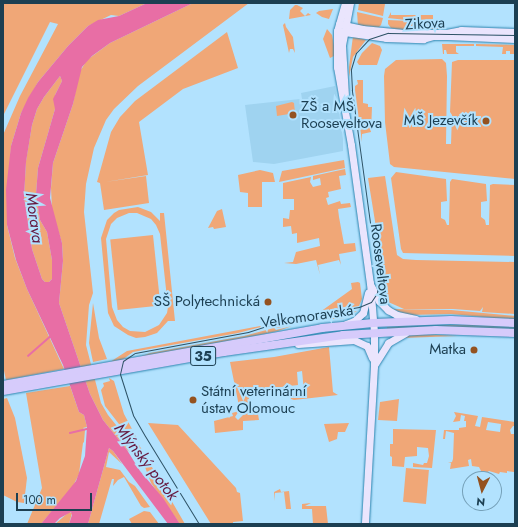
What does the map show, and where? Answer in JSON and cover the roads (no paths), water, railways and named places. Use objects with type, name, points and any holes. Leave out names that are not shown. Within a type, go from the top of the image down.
[{"type":"main road","name":"Velkomoravská","points":[[107,369],[278,335],[336,326],[374,323],[469,320],[515,323]]},
{"type":"main road","name":"Velkomoravská","points":[[107,369],[278,344],[374,332],[463,330],[515,333]]},
{"type":"main road","name":"35","points":[[6,387],[107,369]]},
{"type":"street","points":[[341,29],[345,3]]},
{"type":"street","points":[[341,29],[350,3]]},
{"type":"street","name":"Zikova","points":[[341,29],[362,29],[404,33],[447,33],[458,30],[515,32]]},
{"type":"street","name":"Zikova","points":[[341,29],[386,38],[421,39],[433,36],[447,36],[515,39]]},
{"type":"street","name":"Rooseveltova","points":[[341,29],[345,104],[370,283],[374,323],[374,366],[365,524]]},
{"type":"street","points":[[370,283],[379,301],[388,310],[397,315],[424,321]]},
{"type":"street","points":[[336,326],[354,321],[362,313],[366,305],[370,283]]},
{"type":"street","points":[[374,366],[388,343],[397,336],[412,331]]},
{"type":"street","points":[[278,344],[357,340],[369,348],[374,366]]},
{"type":"waterway","points":[[28,356],[50,337]]},
{"type":"waterway","points":[[70,433],[88,429]]},
{"type":"tram line","points":[[199,524],[133,415],[120,374],[123,361],[135,353],[248,332],[286,320],[359,307],[371,302],[377,293],[378,281],[352,90],[351,69],[356,53],[369,39],[388,33],[515,35]]},
{"type":"place","name":"ZŠ a MŠ Rooseveltova","points":[[293,115]]},
{"type":"place","name":"MŠ Jezevčík","points":[[486,121]]},
{"type":"place","name":"SŠ Polytechnická","points":[[268,302]]},
{"type":"place","name":"Matka","points":[[474,350]]},
{"type":"place","name":"Státní veterinární ústav Olomouc","points":[[193,400]]},
{"type":"water label","name":"Morava","points":[[34,218]]},
{"type":"water label","name":"Mlýnský potok","points":[[146,462]]}]
